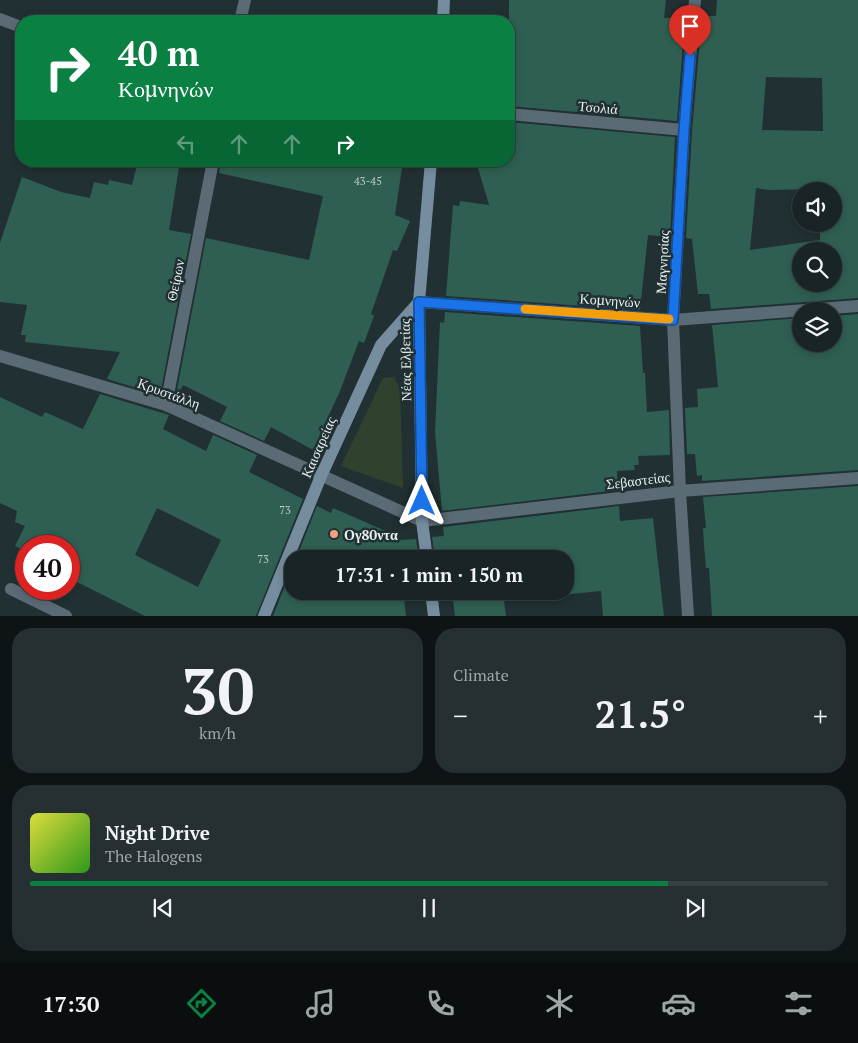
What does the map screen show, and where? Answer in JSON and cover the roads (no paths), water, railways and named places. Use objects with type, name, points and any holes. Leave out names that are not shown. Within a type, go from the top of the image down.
[{"type":"street","points":[[241,15],[245,0]]},
{"type":"street","points":[[443,15],[444,0]]},
{"type":"street","name":"Μαγνησίας","points":[[688,616],[680,490],[673,320],[684,130],[695,0]]},
{"type":"street","points":[[0,19],[15,25]]},
{"type":"street","name":"Τσολιά","points":[[515,115],[684,130]]},
{"type":"street","name":"Θείρων","points":[[166,405],[212,167]]},
{"type":"street","name":"Νέας Ελβετίας","points":[[426,550],[422,521],[419,302],[430,167]]},
{"type":"street","name":"Κομνηνών","points":[[419,302],[673,320],[858,306]]},
{"type":"street","name":"Καισαρείας","points":[[264,616],[321,476],[381,345],[419,302]]},
{"type":"street","name":"Κρυστάλλη","points":[[0,356],[166,405],[422,521]]},
{"type":"street","name":"Σεβαστείας","points":[[422,521],[680,490],[858,478]]},
{"type":"street","points":[[11,589],[66,616]]},
{"type":"street","points":[[432,600],[434,616]]},
{"type":"place","name":"Ογ80ντα","points":[[334,534]]}]
